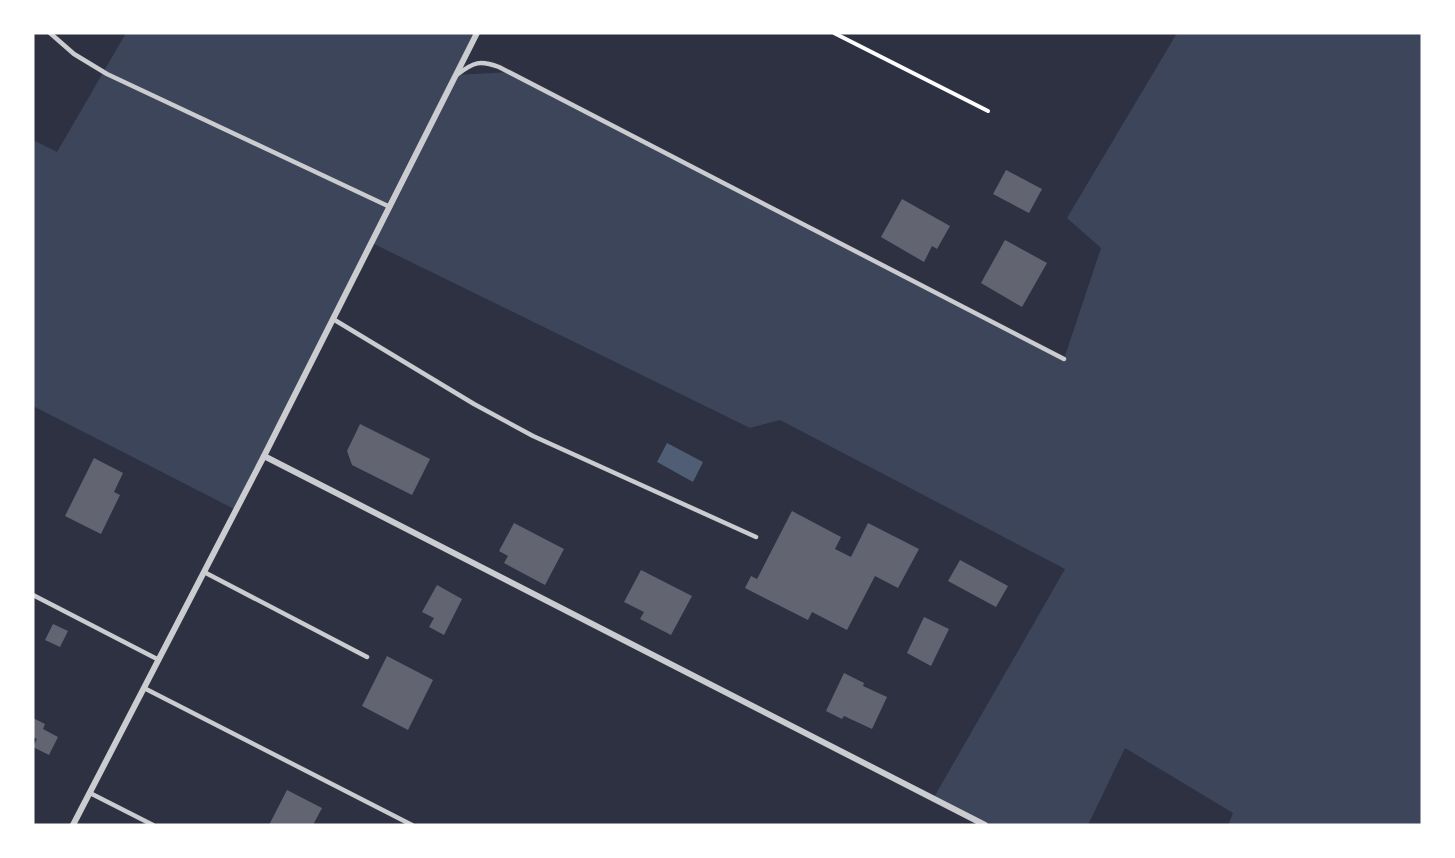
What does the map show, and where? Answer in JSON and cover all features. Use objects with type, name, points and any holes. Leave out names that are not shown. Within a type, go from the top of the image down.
[{"type":"street","points":[[74,825],[264,456],[477,33]]},
{"type":"street","points":[[264,456],[985,825]]},
{"type":"lane","points":[[50,33],[74,54],[107,74],[390,207]]},
{"type":"lane","points":[[456,75],[472,63],[488,63],[499,67],[1064,359]]},
{"type":"lane","points":[[333,319],[518,428],[756,537]]},
{"type":"lane","points":[[204,572],[367,657]]},
{"type":"lane","points":[[33,595],[159,660]]},
{"type":"lane","points":[[144,688],[412,825]]},
{"type":"lane","points":[[90,792],[153,825]]},
{"type":"path","points":[[834,33],[988,111]]},
{"type":"shaded area","points":[[126,33],[479,33],[456,75],[510,72],[1064,359],[1101,248],[1067,218],[1177,33],[1422,33],[1422,825],[1228,825],[1233,813],[1125,748],[1088,825],[985,825],[933,799],[1065,569],[780,420],[750,428],[372,243],[236,510],[33,406],[33,140],[57,152]]},
{"type":"shaded area","points":[[667,443],[703,462],[693,482],[657,462]]},
{"type":"building","points":[[1006,170],[1042,189],[1029,213],[993,194]]},
{"type":"building","points":[[902,199],[950,226],[937,249],[932,246],[924,262],[881,237]]},
{"type":"building","points":[[1005,240],[1047,263],[1022,307],[981,283]]},
{"type":"building","points":[[360,424],[430,459],[412,495],[352,465],[347,451]]},
{"type":"building","points":[[94,458],[123,473],[114,492],[120,495],[101,534],[65,516]]},
{"type":"building","points":[[792,511],[841,537],[835,549],[851,557],[868,523],[919,549],[898,588],[875,576],[847,630],[812,612],[808,620],[745,588],[751,576],[757,579]]},
{"type":"building","points":[[514,523],[564,549],[545,585],[504,563],[508,556],[499,551]]},
{"type":"building","points":[[960,560],[1008,586],[996,607],[948,581]]},
{"type":"building","points":[[641,570],[692,596],[671,635],[640,619],[644,612],[624,602]]},
{"type":"building","points":[[437,585],[462,599],[444,635],[429,627],[434,618],[422,612]]},
{"type":"building","points":[[924,617],[949,629],[931,666],[907,653]]},
{"type":"building","points":[[53,624],[68,631],[60,647],[45,640]]},
{"type":"building","points":[[387,656],[433,680],[408,730],[362,706]]},
{"type":"building","points":[[844,673],[864,683],[863,686],[887,697],[872,729],[844,716],[842,719],[826,711]]},
{"type":"building","points":[[33,718],[45,724],[43,729],[58,737],[49,755],[33,747],[37,739],[33,737]]},
{"type":"building","points":[[287,790],[322,808],[313,825],[269,825]]}]
